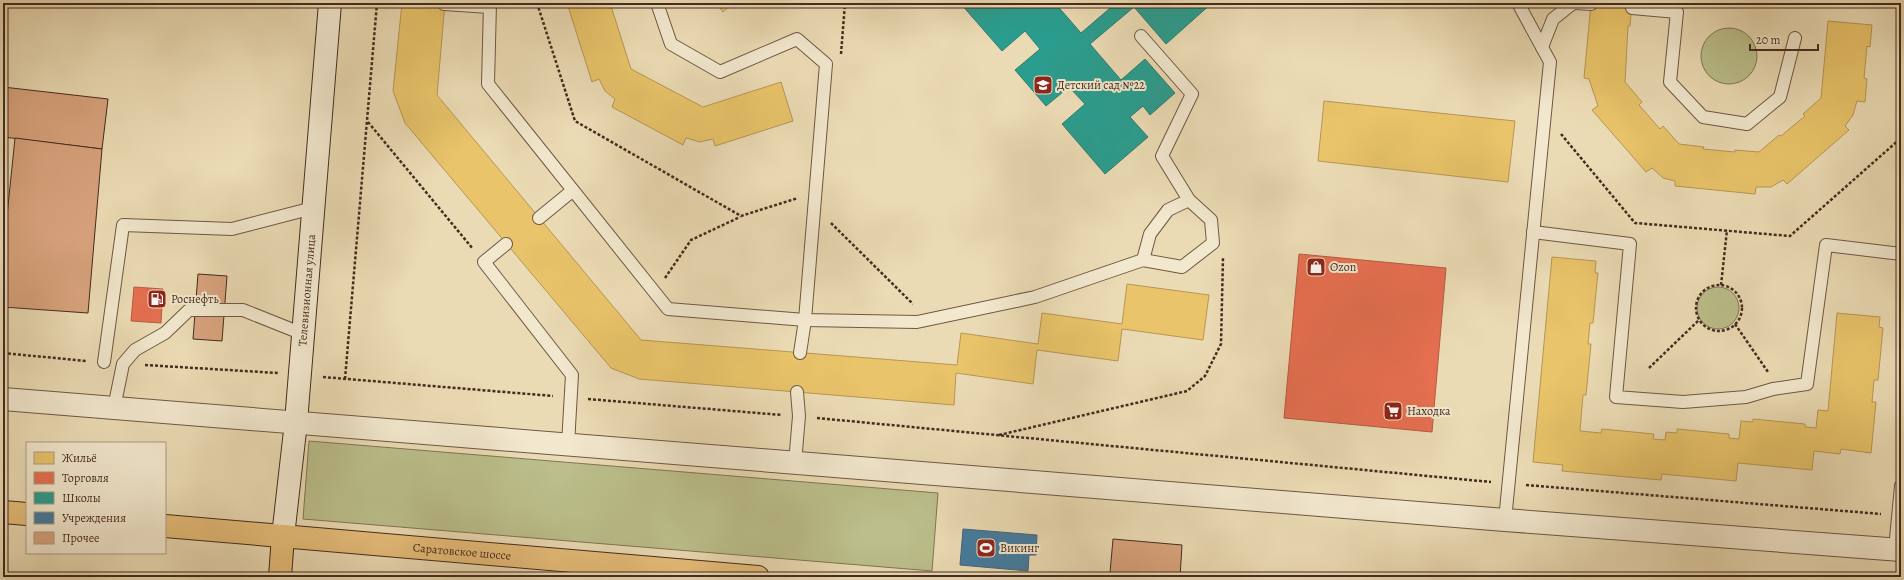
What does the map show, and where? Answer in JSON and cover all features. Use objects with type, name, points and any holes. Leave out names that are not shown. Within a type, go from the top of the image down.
[{"type":"main road","points":[[3,512],[26,514]]},
{"type":"main road","name":"Саратовское шоссе","points":[[166,526],[758,577]]},
{"type":"main road","name":"Телевизионная улица","points":[[280,577],[283,536]]},
{"type":"street","name":"Телевизионная улица","points":[[283,536],[296,422],[330,3]]},
{"type":"street","points":[[3,399],[1505,520],[1898,550]]},
{"type":"lane","points":[[657,3],[671,44],[720,72],[797,39],[826,64],[805,320],[800,353]]},
{"type":"lane","points":[[1505,520],[1550,62],[1518,3]]},
{"type":"lane","points":[[1542,47],[1553,19],[1574,3],[1591,4]]},
{"type":"lane","points":[[444,4],[489,5],[488,84],[572,191],[668,309],[805,320],[917,322],[929,320],[1035,297],[1143,260],[1182,267],[1213,243],[1211,220],[1189,200],[1162,156],[1192,94],[1141,36]]},
{"type":"lane","points":[[1632,8],[1677,12],[1670,82],[1703,117],[1747,124],[1780,97],[1795,38]]},
{"type":"lane","points":[[539,218],[572,191]]},
{"type":"lane","points":[[1143,260],[1150,234],[1168,210],[1189,200]]},
{"type":"lane","points":[[104,362],[123,225],[232,228],[313,208]]},
{"type":"lane","points":[[1533,232],[1630,244],[1616,397],[1683,402],[1746,397],[1779,388],[1807,384],[1826,245],[1901,254]]},
{"type":"lane","points":[[506,244],[484,262],[572,375],[568,444]]},
{"type":"lane","points":[[114,408],[123,364],[135,350],[165,333],[189,310],[243,310],[303,334]]},
{"type":"lane","points":[[795,463],[799,416],[797,392]]},
{"type":"lane","points":[[1898,550],[1898,515],[1901,486]]},
{"type":"path","points":[[345,379],[377,3]]},
{"type":"path","points":[[536,3],[575,122],[741,216]]},
{"type":"path","points":[[840,58],[845,3]]},
{"type":"path","points":[[1545,113],[1635,223],[1790,236],[1901,138]]},
{"type":"path","points":[[368,122],[484,262]]},
{"type":"path","points":[[655,293],[690,240],[741,216],[815,192]]},
{"type":"path","points":[[831,222],[929,320]]},
{"type":"path","points":[[1721,285],[1727,230]]},
{"type":"path","points":[[997,435],[1186,391],[1205,376],[1221,344],[1223,256],[1213,243]]},
{"type":"path","points":[[1721,285],[1729,287],[1735,292],[1740,299],[1741,312],[1735,324],[1726,330],[1716,331],[1706,328],[1699,320],[1696,311],[1696,301],[1702,292],[1710,286],[1721,285]]},
{"type":"path","points":[[1649,368],[1699,320]]},
{"type":"path","points":[[1735,324],[1779,388]]},
{"type":"path","points":[[3,353],[104,362]]},
{"type":"path","points":[[123,364],[300,374],[345,379],[799,416],[1508,484],[1898,515]]},
{"type":"green space","points":[[1729,28],[1740,30],[1749,36],[1755,45],[1757,56],[1755,67],[1749,76],[1740,82],[1729,84],[1718,82],[1709,76],[1703,67],[1701,56],[1703,45],[1709,36],[1718,30]]},
{"type":"green space","points":[[1714,287],[1722,287],[1730,290],[1736,296],[1739,308],[1736,320],[1730,326],[1722,329],[1714,329],[1706,326],[1700,320],[1697,312],[1697,304],[1700,296],[1706,290]]},
{"type":"green space","points":[[309,441],[938,493],[932,571],[303,519]]},
{"type":"building: Жильё","points":[[402,3],[445,3],[437,95],[641,340],[957,365],[961,333],[1038,344],[1042,313],[1122,324],[1127,284],[1209,295],[1203,340],[1122,329],[1118,361],[1037,350],[1033,384],[956,373],[954,405],[639,379],[611,368],[405,123],[393,91]]},
{"type":"building: Жильё","points":[[567,3],[610,3],[631,69],[703,107],[781,82],[793,121],[715,146],[713,139],[700,142],[686,138],[683,145],[612,107],[615,99],[605,91],[599,79],[592,82]]},
{"type":"building: Жильё","points":[[716,3],[733,3],[723,12]]},
{"type":"building: Жильё","points":[[1591,3],[1632,3],[1630,26],[1628,26],[1625,82],[1642,102],[1639,105],[1660,129],[1663,126],[1679,144],[1704,147],[1703,149],[1735,152],[1735,150],[1759,152],[1779,135],[1781,136],[1805,116],[1803,114],[1821,98],[1828,21],[1872,25],[1870,47],[1867,46],[1864,78],[1867,79],[1865,102],[1857,101],[1853,115],[1845,126],[1849,130],[1787,184],[1783,180],[1771,187],[1756,187],[1755,194],[1675,186],[1675,181],[1663,178],[1652,168],[1646,172],[1592,110],[1598,106],[1589,79],[1584,78]]},
{"type":"building: Жильё","points":[[1324,101],[1515,121],[1508,182],[1318,161]]},
{"type":"building: Жильё","points":[[1552,257],[1596,261],[1595,273],[1598,273],[1593,323],[1590,323],[1588,344],[1591,344],[1586,395],[1583,395],[1580,431],[1601,433],[1602,429],[1654,434],[1653,439],[1665,440],[1666,432],[1677,433],[1677,429],[1729,434],[1729,438],[1739,439],[1741,421],[1753,422],[1753,419],[1805,424],[1805,427],[1816,428],[1818,410],[1828,411],[1837,313],[1880,317],[1879,327],[1883,328],[1878,380],[1874,380],[1872,402],[1876,402],[1871,453],[1841,449],[1840,454],[1814,451],[1812,470],[1738,463],[1736,481],[1662,474],[1661,480],[1562,471],[1563,465],[1533,462]]},
{"type":"building: Торговля","points":[[1299,254],[1446,268],[1432,432],[1284,418]]},
{"type":"building: Торговля","points":[[134,287],[163,289],[161,323],[131,321]]},
{"type":"building: Школы","points":[[960,3],[1055,3],[1081,33],[1116,3],[1212,3],[1166,44],[1134,7],[1090,44],[1121,80],[1145,59],[1175,93],[1150,115],[1143,106],[1130,117],[1148,137],[1105,174],[1062,124],[1085,104],[1069,87],[1046,106],[1015,70],[1040,49],[1025,31],[1002,51]]},
{"type":"building: Учреждения","points":[[963,529],[1037,535],[1036,555],[1029,555],[1028,571],[960,565]]},
{"type":"building: Прочее","points":[[3,87],[108,99],[102,149],[3,137]]},
{"type":"building: Прочее","points":[[15,138],[102,149],[88,313],[3,307],[3,255]]},
{"type":"building: Прочее","points":[[198,274],[227,276],[222,341],[193,339]]},
{"type":"building: Прочее","points":[[1113,539],[1182,545],[1180,577],[1110,573]]},
{"type":"place","name":"Детский сад №22","points":[[1043,85]]},
{"type":"place","name":"Ozon","points":[[1316,267]]},
{"type":"place","name":"Роснефть","points":[[157,299]]},
{"type":"place","name":"Находка","points":[[1393,411]]},
{"type":"place","name":"Викинг","points":[[986,548]]}]
